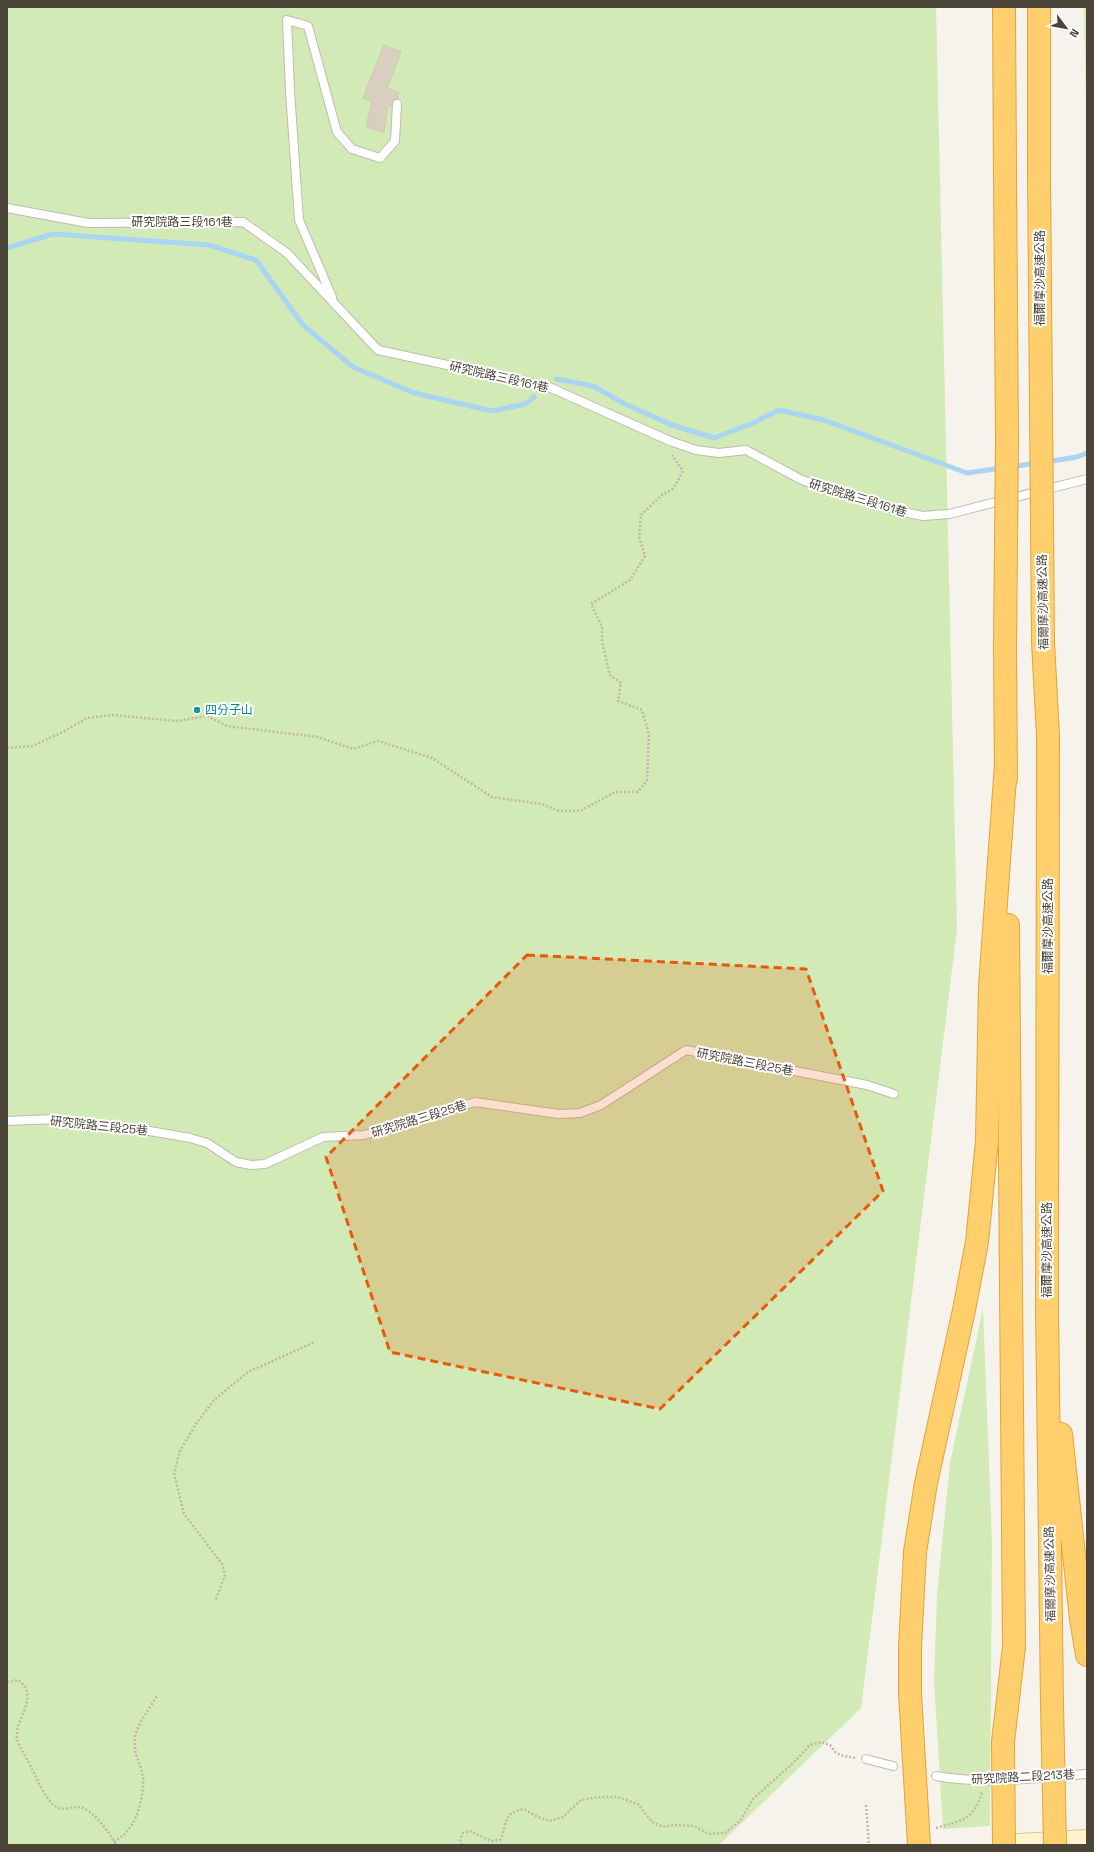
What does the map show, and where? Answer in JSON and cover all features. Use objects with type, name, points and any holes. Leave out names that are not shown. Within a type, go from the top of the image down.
[{"type":"highway","points":[[1004,7],[1007,439],[1005,648],[1014,1647],[1019,1845]]},
{"type":"highway","name":"福爾摩沙高速公路","points":[[1039,7],[1043,642],[1048,736],[1047,1306],[1055,1845]]},
{"type":"highway","points":[[926,1840],[910,1694],[910,1647],[915,1552],[926,1483],[977,1242],[987,1141],[990,986],[1006,764]]},
{"type":"highway","points":[[1047,1306],[1087,1655]]},
{"type":"highway","points":[[1004,1845],[1003,1742],[1014,1647]]},
{"type":"main road","points":[[1019,1845],[1087,1841]]},
{"type":"lane","points":[[334,303],[299,220],[290,91],[287,20],[308,26],[337,132],[352,149],[380,158],[395,141],[397,104]]},
{"type":"lane","name":"研究院路三段161巷","points":[[7,208],[88,223],[243,222],[287,253],[378,350],[549,387],[670,441],[696,450],[719,453],[746,450],[800,480],[824,489],[904,512],[924,516],[949,514],[1087,479]]},
{"type":"lane","name":"研究院路三段25巷","points":[[7,1121],[55,1119],[87,1126],[138,1129],[190,1138],[207,1143],[236,1162],[252,1165],[266,1164],[323,1137],[364,1135],[475,1102],[559,1114],[580,1113],[601,1105],[686,1050],[866,1085],[894,1094]]},
{"type":"lane","points":[[866,1759],[893,1766]]},
{"type":"lane","name":"研究院路二段213巷","points":[[936,1776],[958,1780],[985,1781],[1087,1774]]},
{"type":"path","points":[[7,748],[32,746],[63,732],[87,718],[113,715],[178,721],[207,716],[227,726],[318,737],[353,749],[378,741],[432,758],[492,797],[542,804],[559,811],[580,811],[615,792],[638,792],[647,780],[649,734],[642,710],[618,701],[621,683],[610,675],[602,642],[602,627],[591,604],[630,580],[645,556],[639,537],[642,515],[662,495],[673,489],[683,471],[670,453],[670,441]]},
{"type":"path","points":[[216,1599],[225,1575],[222,1564],[184,1514],[174,1473],[180,1451],[196,1424],[214,1400],[248,1372],[315,1342]]},
{"type":"path","points":[[7,1682],[18,1680],[25,1685],[28,1694],[17,1739],[44,1794],[57,1807],[66,1809],[80,1806],[88,1810],[115,1844],[129,1830],[142,1798],[144,1782],[142,1771],[135,1754],[135,1740],[138,1728],[157,1696]]},
{"type":"path","points":[[462,1845],[460,1840],[463,1833],[470,1831],[491,1841],[500,1840],[507,1817],[514,1810],[524,1809],[549,1821],[563,1817],[581,1800],[598,1797],[618,1797],[638,1804],[652,1822],[663,1827],[674,1825],[694,1826],[709,1834],[725,1833],[740,1821],[752,1799],[793,1763],[810,1745],[821,1742],[830,1746],[836,1753],[844,1756],[866,1759]]},
{"type":"path","points":[[926,1840],[936,1829],[967,1818],[979,1802],[985,1781]]},
{"type":"path","points":[[866,1805],[869,1845]]},
{"type":"highlighted area","points":[[527,955],[806,969],[883,1191],[660,1409],[390,1352],[326,1157]]},
{"type":"green space","points":[[7,7],[936,7],[957,929],[861,1708],[719,1845],[7,1845]]},
{"type":"green space","points":[[1084,7],[1087,7],[1087,166]]},
{"type":"green space","points":[[983,1309],[992,1542],[990,1826],[943,1829],[934,1680],[937,1595],[950,1463]]},
{"type":"building","points":[[384,45],[401,52],[387,88],[399,93],[397,99],[392,101],[391,107],[388,105],[384,132],[366,127],[372,101],[363,98]]},
{"type":"waterway","points":[[7,248],[53,234],[209,245],[256,260],[303,325],[353,367],[414,393],[492,411],[525,404],[534,397]]},
{"type":"waterway","points":[[556,379],[593,386],[625,404],[672,425],[714,438],[751,424],[779,410],[824,420],[967,473],[1002,468]]},
{"type":"waterway","points":[[1046,462],[1077,457],[1087,453]]},
{"type":"waterway","points":[[1012,467],[1036,463]]},
{"type":"place","name":"四分子山","points":[[197,710]]}]
